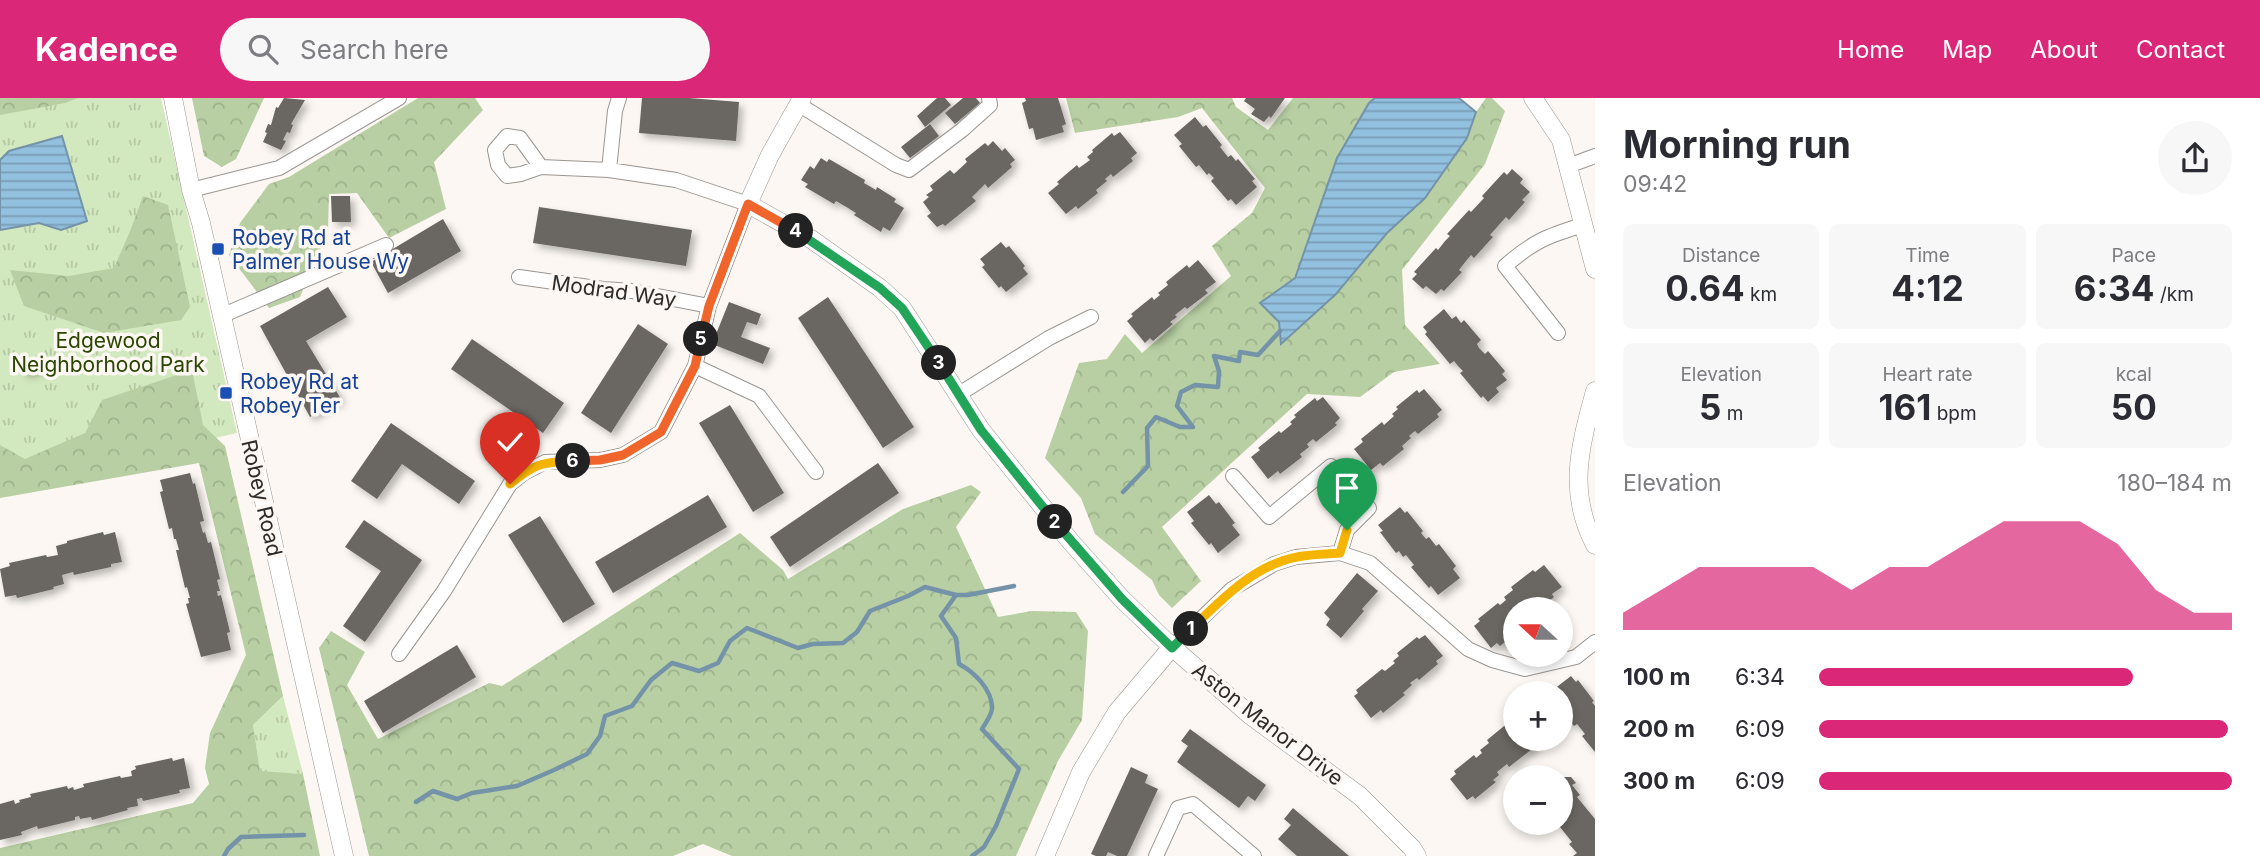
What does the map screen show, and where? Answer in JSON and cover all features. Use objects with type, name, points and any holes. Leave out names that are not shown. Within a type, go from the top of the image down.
[{"type":"street","name":"Robey Road","points":[[173,98],[191,190],[201,223],[344,856]]},
{"type":"street","points":[[191,190],[279,168],[398,98]]},
{"type":"street","points":[[609,170],[615,111],[620,98]]},
{"type":"street","points":[[399,654],[444,591],[510,484],[545,462],[600,460],[623,455],[661,432],[695,366],[709,306],[748,204],[770,155],[800,101],[896,165],[909,170],[990,105],[989,98]]},
{"type":"street","points":[[1533,98],[1561,140],[1595,269]]},
{"type":"street","points":[[1568,166],[1595,156]]},
{"type":"street","name":"Aston Manor Drive","points":[[541,167],[609,170],[676,180],[748,204],[811,239],[880,288],[902,308],[981,430],[1071,542],[1122,599],[1172,648],[1250,715],[1360,796],[1417,856]]},
{"type":"street","points":[[1558,332],[1505,266],[1524,249],[1547,235],[1583,225]]},
{"type":"street","points":[[221,316],[386,245]]},
{"type":"street","name":"Modrad Way","points":[[519,277],[632,291],[709,306]]},
{"type":"street","points":[[959,394],[1049,338],[1091,317]]},
{"type":"street","points":[[695,366],[760,396],[816,472]]},
{"type":"street","points":[[1595,391],[1584,433],[1577,478],[1584,525],[1595,545]]},
{"type":"street","points":[[1233,476],[1269,517],[1331,466],[1369,508],[1347,530],[1340,553]]},
{"type":"street","points":[[1045,856],[1081,772],[1117,712],[1172,648],[1231,589],[1274,565],[1296,557],[1340,553],[1370,563],[1468,649],[1492,660],[1525,668],[1576,657],[1595,642]]},
{"type":"street","points":[[1156,856],[1178,807],[1194,804],[1254,856]]},
{"type":"green space","name":"Edgewood Neighborhood Park","points":[[0,98],[161,98],[237,433],[0,487]]},
{"type":"green space","points":[[0,98],[78,98],[65,103],[0,115]]},
{"type":"green space","points":[[192,98],[264,98],[236,159],[222,167],[204,156]]},
{"type":"green space","points":[[418,98],[475,98],[483,110],[434,162],[446,209],[389,238],[357,193],[329,194],[328,231],[300,297],[269,308],[229,255],[240,223],[269,184],[289,177]]},
{"type":"green space","points":[[1066,98],[1232,98],[1236,107],[1268,130],[1293,98],[1375,98],[1369,103],[1337,158],[1294,278],[1260,303],[1279,322],[1281,343],[1336,294],[1387,233],[1425,198],[1467,138],[1476,112],[1486,98],[1492,98],[1505,111],[1485,164],[1402,270],[1405,325],[1440,364],[1394,372],[1360,397],[1307,394],[1162,527],[1201,581],[1172,608],[1159,595],[1152,580],[1095,534],[1081,498],[1045,458],[1079,363],[1107,359],[1125,334],[1142,353],[1231,276],[1212,246],[1252,213],[1265,188],[1202,108],[1178,117],[1075,133]]},
{"type":"green space","points":[[143,196],[168,205],[190,307],[181,320],[104,333],[24,306],[10,270],[69,276],[114,268]]},
{"type":"green space","points":[[192,370],[203,425],[225,446],[283,696],[253,725],[260,771],[303,774],[320,856],[0,856],[0,848],[193,803],[209,784],[205,768],[210,733],[246,655],[199,463],[0,498],[0,445],[25,459],[85,433],[102,400]]},
{"type":"green space","points":[[971,485],[981,492],[956,527],[998,617],[1032,611],[1076,612],[1088,631],[1082,720],[1058,761],[1016,856],[732,856],[703,844],[673,856],[369,856],[319,648],[331,631],[365,652],[347,685],[378,739],[489,683],[502,686],[740,533],[783,570],[788,579],[903,509]]},
{"type":"green space","points":[[283,696],[303,774],[260,772],[253,725]]},
{"type":"water","points":[[1375,98],[1459,98],[1476,112],[1467,138],[1425,198],[1387,233],[1336,294],[1281,344],[1279,322],[1260,303],[1295,278],[1337,158],[1369,103]]},
{"type":"water","points":[[62,136],[87,221],[61,230],[39,223],[0,230],[0,160],[9,151]]},
{"type":"building","points":[[284,98],[305,100],[291,124],[290,133],[287,132],[283,140],[286,141],[281,150],[263,142],[276,107],[278,108]]},
{"type":"building","points":[[642,98],[739,102],[736,141],[639,133]]},
{"type":"building","points":[[937,98],[945,98],[951,105],[925,127],[917,116]]},
{"type":"building","points":[[963,98],[976,98],[980,103],[955,124],[945,113]]},
{"type":"building","points":[[1025,98],[1058,98],[1066,124],[1062,126],[1064,132],[1036,140],[1033,128],[1029,129],[1022,103],[1026,101]]},
{"type":"building","points":[[1246,98],[1285,98],[1271,118],[1269,116],[1264,122],[1251,114],[1255,109],[1244,101]]},
{"type":"building","points":[[1195,117],[1203,127],[1206,125],[1228,157],[1231,155],[1236,161],[1238,159],[1255,179],[1252,181],[1257,187],[1236,205],[1231,199],[1228,201],[1211,181],[1214,178],[1209,173],[1207,175],[1199,165],[1196,167],[1179,146],[1182,144],[1174,135]]},
{"type":"building","points":[[930,124],[939,136],[910,158],[901,147]]},
{"type":"building","points":[[1120,132],[1137,153],[1131,158],[1133,161],[1113,177],[1111,174],[1105,179],[1107,181],[1096,190],[1098,193],[1078,209],[1076,206],[1066,214],[1048,193],[1077,165],[1079,168],[1090,160],[1087,157],[1092,150],[1112,133],[1114,136]]},
{"type":"building","points":[[993,141],[1002,151],[1005,148],[1015,160],[1010,164],[1012,167],[988,188],[985,184],[972,197],[976,201],[945,226],[943,224],[937,227],[927,216],[931,213],[923,202],[929,197],[926,195],[933,190],[930,186],[950,170],[954,174],[967,162],[965,159],[985,143],[988,146]]},
{"type":"building","points":[[821,158],[827,162],[829,159],[865,180],[864,183],[876,190],[877,187],[896,199],[894,202],[904,208],[890,231],[883,227],[881,232],[854,215],[856,213],[848,208],[836,201],[834,204],[805,187],[808,184],[801,180],[810,166],[814,169]]},
{"type":"building","points":[[1512,169],[1523,179],[1520,183],[1530,192],[1522,200],[1525,202],[1509,220],[1506,217],[1474,258],[1471,255],[1459,270],[1462,272],[1444,291],[1441,289],[1436,294],[1426,286],[1423,289],[1412,279],[1417,274],[1414,272],[1436,248],[1438,250],[1450,236],[1447,234],[1484,198],[1482,196],[1504,172],[1507,175]]},
{"type":"building","points":[[331,196],[350,196],[351,222],[332,222]]},
{"type":"building","points":[[539,207],[692,230],[686,266],[533,243]]},
{"type":"building","points":[[443,219],[461,251],[388,293],[371,262]]},
{"type":"building","points":[[1001,242],[1006,248],[1009,246],[1028,274],[1006,292],[1001,286],[999,288],[982,267],[985,265],[980,259]]},
{"type":"building","points":[[1198,260],[1216,282],[1205,290],[1208,293],[1175,315],[1177,317],[1170,322],[1173,324],[1153,341],[1150,338],[1145,343],[1127,321],[1133,316],[1131,314],[1152,297],[1154,300],[1168,285],[1166,282],[1187,265],[1189,268]]},
{"type":"building","points":[[328,287],[347,317],[306,341],[341,399],[310,417],[260,326]]},
{"type":"building","points":[[828,297],[914,427],[883,448],[798,318]]},
{"type":"building","points":[[729,302],[761,314],[757,325],[747,322],[741,337],[770,348],[763,364],[712,344]]},
{"type":"building","points":[[1444,309],[1452,319],[1456,316],[1461,323],[1464,320],[1481,340],[1477,344],[1479,348],[1485,354],[1488,351],[1505,371],[1502,374],[1507,380],[1496,388],[1499,392],[1488,402],[1483,396],[1481,398],[1460,373],[1463,371],[1454,361],[1450,364],[1425,334],[1427,332],[1423,327]]},
{"type":"building","points":[[638,324],[668,344],[611,433],[581,413]]},
{"type":"building","points":[[472,339],[564,403],[543,433],[451,369]]},
{"type":"building","points":[[42,356],[46,367],[24,374],[20,363]]},
{"type":"building","points":[[1424,389],[1442,410],[1437,414],[1439,417],[1418,434],[1415,431],[1409,436],[1411,438],[1402,446],[1404,449],[1383,466],[1380,463],[1371,470],[1354,449],[1363,442],[1361,439],[1394,416],[1392,414],[1398,409],[1396,407],[1417,390],[1419,393]]},
{"type":"building","points":[[1323,397],[1340,418],[1335,423],[1337,425],[1316,442],[1313,439],[1307,444],[1309,447],[1300,454],[1302,457],[1280,474],[1278,471],[1268,479],[1251,457],[1279,431],[1281,433],[1292,424],[1290,422],[1296,417],[1294,415],[1315,398],[1317,401]]},
{"type":"building","points":[[730,405],[784,493],[753,512],[699,423]]},
{"type":"building","points":[[391,423],[475,481],[459,504],[402,464],[377,499],[351,481]]},
{"type":"building","points":[[878,463],[899,493],[790,567],[770,537]]},
{"type":"building","points":[[190,473],[204,521],[200,522],[203,533],[205,532],[208,543],[211,542],[220,579],[217,580],[220,591],[217,591],[218,596],[221,595],[230,632],[227,633],[231,650],[201,657],[186,604],[190,598],[176,550],[179,550],[172,528],[169,529],[160,492],[163,491],[160,480]]},
{"type":"building","points":[[708,495],[727,527],[613,593],[595,562]]},
{"type":"building","points":[[1209,495],[1216,504],[1219,502],[1235,523],[1232,525],[1240,535],[1218,553],[1191,523],[1194,521],[1187,512]]},
{"type":"building","points":[[1400,507],[1405,513],[1407,511],[1426,539],[1429,537],[1436,546],[1439,544],[1456,566],[1453,569],[1460,578],[1438,595],[1411,567],[1414,565],[1406,555],[1403,557],[1399,551],[1396,553],[1380,532],[1383,531],[1378,525]]},
{"type":"building","points":[[540,516],[595,604],[563,623],[508,535]]},
{"type":"building","points":[[364,520],[422,560],[365,642],[343,626],[381,571],[345,547]]},
{"type":"building","points":[[103,532],[104,535],[115,532],[122,562],[111,564],[111,567],[62,575],[64,584],[53,587],[54,589],[17,598],[16,595],[5,597],[0,569],[10,566],[9,563],[58,555],[56,546]]},
{"type":"building","points":[[1544,565],[1562,587],[1552,594],[1554,597],[1504,597],[1513,590],[1511,587],[1533,570],[1535,572]]},
{"type":"building","points":[[1357,573],[1378,591],[1341,638],[1326,625],[1330,619],[1324,613]]},
{"type":"building","points":[[1503,602],[1503,644],[1500,646],[1497,643],[1491,648],[1474,626],[1480,621],[1478,619],[1498,603],[1500,605]]},
{"type":"building","points":[[1425,635],[1443,656],[1436,661],[1438,664],[1419,680],[1417,678],[1410,683],[1412,685],[1403,693],[1405,695],[1383,713],[1381,710],[1371,718],[1354,696],[1358,693],[1356,690],[1382,669],[1385,671],[1395,663],[1393,661],[1399,656],[1397,653],[1417,637],[1419,639]]},
{"type":"building","points":[[457,645],[476,677],[383,733],[364,701]]},
{"type":"building","points":[[1571,676],[1576,682],[1578,680],[1594,701],[1595,752],[1582,736],[1585,734],[1577,724],[1573,725],[1573,681],[1565,681]]},
{"type":"building","points":[[1503,727],[1503,751],[1530,751],[1512,765],[1503,765],[1497,772],[1499,775],[1493,780],[1496,782],[1475,799],[1473,796],[1467,800],[1450,779],[1456,774],[1454,771],[1474,755],[1476,758],[1482,753],[1480,750],[1489,743],[1487,740]]},
{"type":"building","points":[[1190,729],[1266,785],[1255,801],[1248,796],[1239,808],[1177,762],[1188,746],[1181,741]]},
{"type":"building","points":[[172,758],[173,761],[184,758],[190,788],[179,790],[180,793],[143,801],[142,798],[137,799],[138,806],[127,808],[128,810],[92,820],[91,817],[80,819],[79,816],[75,817],[75,820],[38,829],[37,826],[21,832],[22,835],[0,840],[0,804],[14,800],[15,804],[31,797],[30,794],[67,786],[68,789],[73,787],[74,790],[84,787],[83,784],[132,776],[131,771],[136,769],[135,766]]},
{"type":"building","points":[[1131,767],[1148,775],[1145,783],[1158,789],[1127,856],[1108,852],[1106,856],[1091,854]]},
{"type":"building","points":[[1573,786],[1580,795],[1577,797],[1595,819],[1595,856],[1573,856],[1577,853],[1569,844],[1572,842],[1566,835],[1573,835]]},
{"type":"building","points":[[1293,808],[1349,856],[1297,856],[1278,839],[1291,825],[1284,819]]},
{"type":"waterway","points":[[1123,492],[1148,466],[1147,428],[1156,417],[1180,427],[1193,427],[1177,406],[1181,392],[1195,385],[1218,387],[1219,371],[1214,356],[1239,361],[1240,352],[1258,355],[1280,331]]},
{"type":"waterway","points":[[416,802],[433,791],[457,799],[472,793],[517,786],[587,754],[600,736],[605,716],[632,706],[651,680],[672,663],[699,671],[718,663],[730,641],[747,628],[798,648],[813,644],[843,643],[857,632],[870,611],[925,587],[956,595],[968,595],[1014,586]]},
{"type":"waterway","points":[[956,595],[941,616],[956,638],[959,664],[976,676],[989,694],[992,711],[982,729],[1019,769],[996,826],[984,847],[972,856]]},
{"type":"waterway","points":[[224,856],[241,837],[304,835]]},
{"type":"place","name":"Robey Rd at Palmer House Wy","points":[[218,249]]},
{"type":"place","name":"Robey Rd at Robey Ter","points":[[226,393]]},
{"type":"route","points":[[510,484],[545,462],[600,460],[623,455],[661,432],[695,366],[709,306],[748,204],[811,239],[880,288],[902,308],[981,430],[1071,542],[1122,599],[1172,648],[1231,589],[1274,565],[1296,557],[1340,553],[1347,530]]}]
